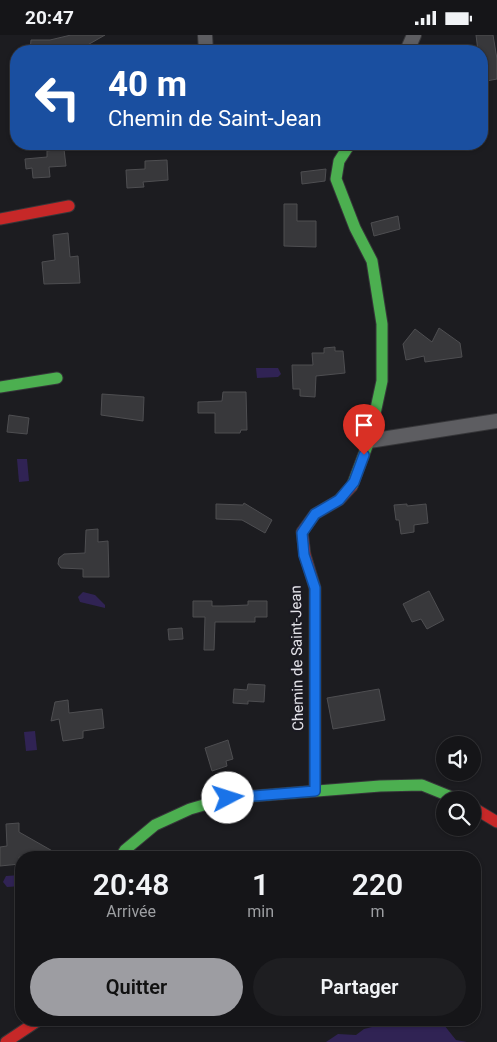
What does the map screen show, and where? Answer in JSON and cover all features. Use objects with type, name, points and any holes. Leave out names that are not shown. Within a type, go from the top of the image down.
[{"type":"street","name":"Chemin de Saint-Jean","points":[[315,791],[315,588],[304,555],[302,533],[315,514],[339,500],[354,482],[369,441],[382,381],[382,324],[372,261],[355,228],[336,179],[339,161],[346,150]]},
{"type":"street","points":[[0,219],[69,206]]},
{"type":"street","points":[[0,387],[57,379]]},
{"type":"street","points":[[369,441],[497,421]]},
{"type":"street","points":[[124,851],[155,825],[190,809],[228,798],[422,785],[437,791]]},
{"type":"street","points":[[481,812],[497,822]]},
{"type":"street","points":[[6,1042],[30,1026]]},
{"type":"shaded area","points":[[256,368],[278,368],[281,374],[278,377],[257,378]]},
{"type":"shaded area","points":[[17,459],[27,459],[29,481],[19,482]]},
{"type":"shaded area","points":[[83,592],[95,595],[105,605],[105,608],[80,602],[78,597]]},
{"type":"shaded area","points":[[35,731],[37,750],[26,751],[24,732]]},
{"type":"shaded area","points":[[15,875],[15,886],[7,887],[3,882],[6,876]]},
{"type":"shaded area","points":[[376,1026],[445,1026],[456,1040],[467,1042],[326,1042],[338,1034],[356,1035],[364,1029]]},
{"type":"building","points":[[71,35],[105,35],[88,45],[31,45],[31,40],[50,40]]},
{"type":"building","points":[[476,35],[493,35],[497,59],[497,79],[488,81],[488,45],[477,45]]},
{"type":"building","points":[[64,150],[66,166],[49,167],[50,177],[33,178],[32,168],[26,169],[25,159],[47,157],[47,151]]},
{"type":"building","points":[[167,160],[168,180],[143,182],[144,187],[127,188],[126,170],[145,169],[145,161]]},
{"type":"building","points":[[326,169],[325,181],[302,184],[301,172]]},
{"type":"building","points":[[284,204],[297,204],[297,221],[316,221],[316,247],[284,246]]},
{"type":"building","points":[[398,216],[400,229],[374,236],[371,223]]},
{"type":"building","points":[[68,233],[70,257],[78,256],[80,283],[44,284],[42,262],[55,260],[53,235]]},
{"type":"building","points":[[439,328],[460,343],[462,357],[425,362],[424,356],[406,360],[403,344],[415,329],[432,342]]},
{"type":"building","points":[[335,347],[335,351],[343,351],[345,373],[316,376],[315,397],[300,396],[300,389],[293,389],[292,365],[313,365],[312,353],[324,353],[324,348]]},
{"type":"building","points":[[223,392],[246,392],[247,430],[241,430],[240,433],[215,433],[215,413],[198,413],[198,402],[222,401]]},
{"type":"building","points":[[102,394],[144,397],[143,421],[101,415]]},
{"type":"building","points":[[9,415],[29,418],[27,434],[7,432]]},
{"type":"building","points":[[244,503],[272,520],[265,533],[242,520],[216,519],[216,504],[243,505]]},
{"type":"building","points":[[407,504],[407,506],[426,504],[428,523],[414,525],[414,532],[401,534],[399,520],[396,520],[394,505]]},
{"type":"building","points":[[98,529],[98,542],[108,541],[109,577],[83,577],[83,569],[61,568],[58,564],[59,558],[64,554],[85,553],[86,530]]},
{"type":"building","points":[[429,591],[444,620],[427,629],[421,619],[412,622],[403,604]]},
{"type":"building","points":[[193,601],[212,601],[212,606],[224,606],[248,605],[248,601],[267,601],[267,617],[255,617],[255,622],[215,622],[214,650],[204,650],[205,617],[193,617]]},
{"type":"building","points":[[182,628],[183,639],[169,640],[168,629]]},
{"type":"building","points":[[248,684],[265,685],[264,702],[248,701],[248,704],[233,703],[234,689],[247,690]]},
{"type":"building","points":[[379,689],[385,720],[333,729],[327,698]]},
{"type":"building","points":[[68,700],[69,713],[102,709],[104,728],[83,731],[83,738],[63,741],[59,719],[51,721],[55,702]]},
{"type":"building","points":[[228,740],[233,759],[226,761],[227,766],[212,771],[205,748]]},
{"type":"building","points":[[19,823],[19,832],[52,851],[15,851],[15,864],[0,866],[0,847],[7,846],[6,824]]},
{"type":"traffic: fast","points":[[346,150],[339,161],[336,179],[355,228],[372,261],[382,324],[382,381],[369,441],[352,486]]},
{"type":"traffic: fast","points":[[0,387],[57,378]]},
{"type":"traffic: fast","points":[[124,851],[155,825],[190,809],[228,798],[380,786],[422,785],[437,791]]},
{"type":"traffic: jam","points":[[0,219],[69,206]]},
{"type":"traffic: jam","points":[[315,791],[315,588],[305,555],[302,532],[315,514],[339,500],[352,486]]},
{"type":"traffic: jam","points":[[481,812],[497,822]]},
{"type":"traffic: jam","points":[[6,1042],[30,1026]]},
{"type":"route","points":[[228,798],[315,791],[315,588],[304,555],[302,533],[315,514],[339,500],[354,482],[364,455]]}]
